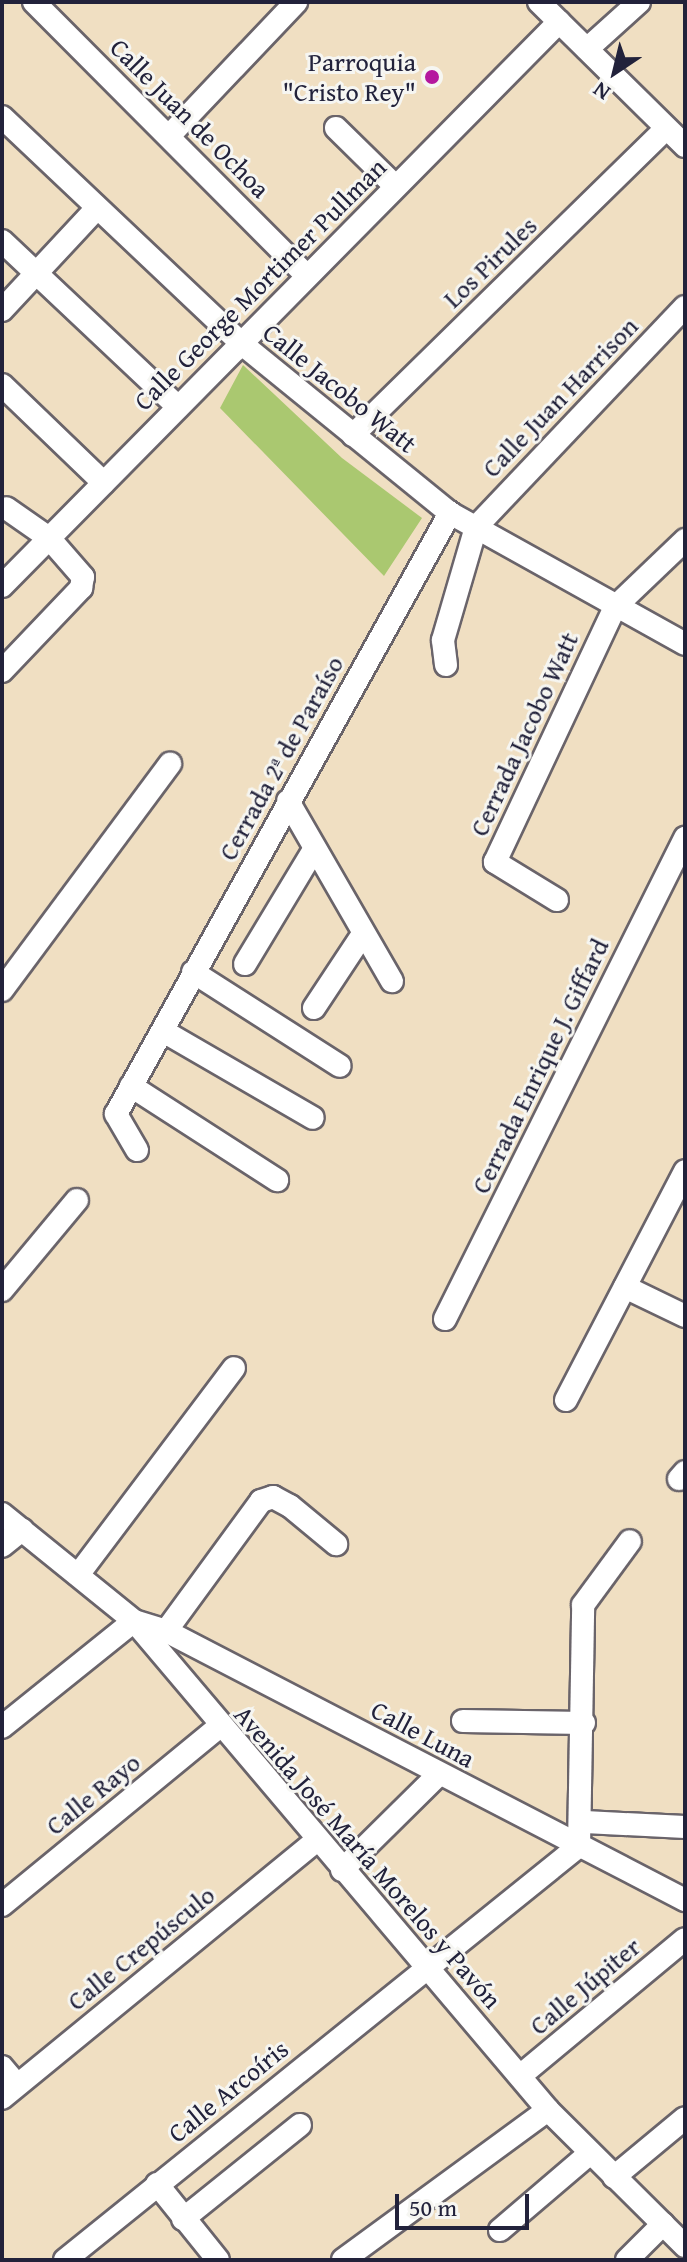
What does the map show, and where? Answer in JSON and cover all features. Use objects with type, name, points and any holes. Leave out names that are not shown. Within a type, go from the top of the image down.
[{"type":"street","name":"Calle Juan de Ochoa","points":[[34,2],[305,274]]},
{"type":"street","points":[[169,136],[296,2]]},
{"type":"street","points":[[539,2],[678,135]]},
{"type":"street","points":[[587,49],[639,2]]},
{"type":"street","name":"Calle George Mortimer Pullman","points":[[2,586],[242,344],[305,274],[559,22]]},
{"type":"street","name":"Calle Jacobo Watt","points":[[2,117],[242,344],[450,513],[685,644]]},
{"type":"street","points":[[336,128],[395,186]]},
{"type":"street","name":"Los Pirules","points":[[353,435],[678,135]]},
{"type":"street","points":[[2,310],[97,208]]},
{"type":"street","points":[[2,241],[178,407]]},
{"type":"street","name":"Calle Juan Harrison","points":[[476,527],[685,307]]},
{"type":"street","points":[[7,400],[104,483]]},
{"type":"street","points":[[2,671],[81,588],[83,577],[49,538],[6,508]]},
{"type":"street","name":"Cerrada 2ª de Paraíso","points":[[137,1150],[116,1114],[450,513]]},
{"type":"street","points":[[446,665],[443,640],[476,527]]},
{"type":"street","points":[[615,607],[685,540]]},
{"type":"street","name":"Cerrada Jacobo Watt","points":[[557,900],[495,862],[615,607]]},
{"type":"street","points":[[2,990],[170,764]]},
{"type":"street","points":[[288,801],[392,981]]},
{"type":"street","name":"Cerrada Enrique J. Giffard","points":[[445,1319],[685,838]]},
{"type":"street","points":[[245,964],[315,848]]},
{"type":"street","points":[[314,1008],[363,934]]},
{"type":"street","points":[[193,972],[340,1066]]},
{"type":"street","points":[[163,1031],[313,1118]]},
{"type":"street","points":[[131,1086],[277,1180]]},
{"type":"street","points":[[566,1400],[685,1171]]},
{"type":"street","points":[[2,1290],[77,1200]]},
{"type":"street","points":[[625,1287],[685,1316]]},
{"type":"street","points":[[78,1575],[234,1368]]},
{"type":"street","points":[[166,1631],[261,1501],[273,1497],[290,1506],[336,1544]]},
{"type":"street","name":"Avenida José María Morelos y Pavón","points":[[2,1514],[134,1621],[219,1727],[548,2110],[685,2246]]},
{"type":"street","points":[[2,1546],[22,1530]]},
{"type":"street","points":[[579,1846],[585,1822],[583,1605],[630,1541]]},
{"type":"street","points":[[2,1727],[134,1621]]},
{"type":"street","name":"Calle Luna","points":[[134,1621],[166,1631],[685,1900]]},
{"type":"street","points":[[463,1721],[584,1723]]},
{"type":"street","name":"Calle Rayo","points":[[2,1905],[219,1727]]},
{"type":"street","points":[[342,1870],[439,1774]]},
{"type":"street","points":[[585,1822],[685,1827]]},
{"type":"street","name":"Calle Crepúsculo","points":[[10,2092],[316,1841]]},
{"type":"street","name":"Calle Arcoíris","points":[[65,2260],[579,1846]]},
{"type":"street","name":"Calle Júpiter","points":[[520,2076],[685,1939]]},
{"type":"street","points":[[2,2067],[10,2092]]},
{"type":"street","points":[[343,2260],[548,2110]]},
{"type":"street","points":[[614,2177],[685,2118]]},
{"type":"street","points":[[183,2219],[300,2125]]},
{"type":"street","points":[[500,2230],[590,2153]]},
{"type":"street","points":[[157,2184],[218,2260]]},
{"type":"street","points":[[627,2260],[663,2224]]},
{"type":"green space","points":[[243,365],[342,458],[422,518],[384,576],[220,408]]},
{"type":"place","name":"Parroquia \"Cristo Rey\"","points":[[432,77]]}]
